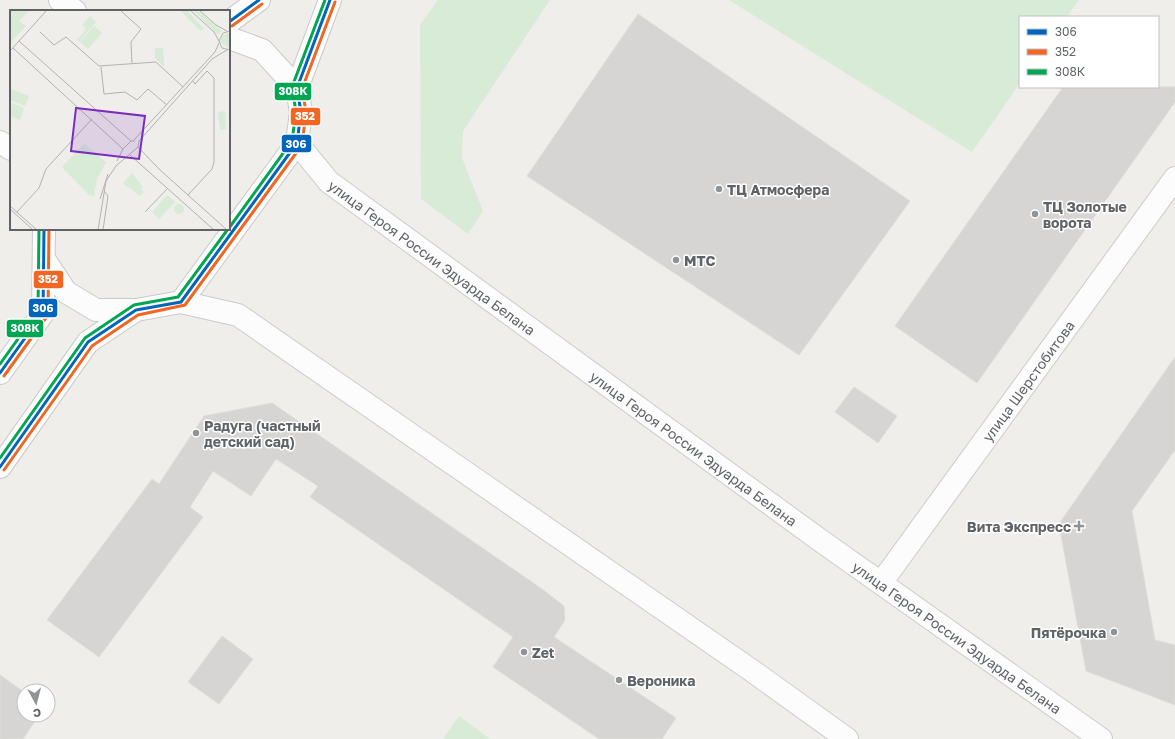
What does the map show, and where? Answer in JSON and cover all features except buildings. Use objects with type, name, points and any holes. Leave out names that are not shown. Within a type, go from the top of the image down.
[{"type":"street","points":[[60,0],[74,10]]},
{"type":"street","points":[[230,21],[260,0]]},
{"type":"street","points":[[181,302],[297,143],[301,112],[297,88],[330,0]]},
{"type":"street","points":[[230,38],[262,50],[297,88]]},
{"type":"street","points":[[0,142],[10,148]]},
{"type":"street","name":"улица Героя России Эдуарда Белана","points":[[297,143],[329,182],[881,583],[1101,739]]},
{"type":"street","name":"улица Шерстобитова","points":[[881,583],[1175,178]]},
{"type":"street","points":[[0,373],[43,313],[44,230]]},
{"type":"street","points":[[44,259],[66,292],[96,310],[136,310],[181,302],[238,315],[751,670],[847,739]]},
{"type":"street","points":[[0,467],[88,342],[136,310]]},
{"type":"green space","points":[[438,0],[550,0],[463,131],[462,158],[483,211],[468,234],[421,199],[420,25]]},
{"type":"green space","points":[[729,0],[1079,0],[1068,16],[1019,16],[1019,84],[972,152]]},
{"type":"green space","points":[[459,716],[490,739],[443,739]]},
{"type":"transit line","name":"306","points":[[230,21],[259,0]]},
{"type":"transit line","name":"308К","points":[[230,227],[292,141],[296,112],[292,87],[325,0]]},
{"type":"transit line","name":"306","points":[[0,467],[88,342],[136,310],[181,302],[297,143],[301,112],[297,88],[330,0]]},
{"type":"transit line","name":"352","points":[[4,470],[92,346],[138,315],[185,305],[302,145],[306,112],[302,89],[335,2]]},
{"type":"transit line","name":"352","points":[[232,26],[262,4]]},
{"type":"transit line","name":"308К","points":[[0,364],[38,311],[39,230]]},
{"type":"transit line","name":"306","points":[[0,373],[43,313],[44,230]]},
{"type":"transit line","name":"352","points":[[4,376],[48,315],[49,230]]},
{"type":"transit line","name":"308К","points":[[0,458],[85,338],[134,305],[178,297],[227,230]]},
{"type":"place","name":"ТЦ Атмосфера","points":[[719,189]]},
{"type":"place","name":"ТЦ Золотые ворота","points":[[1035,214]]},
{"type":"place","name":"МТС","points":[[676,260]]},
{"type":"place","name":"Радуга (частный детский сад)","points":[[196,433]]},
{"type":"place","name":"Вита Экспресс","points":[[1079,526]]},
{"type":"place","name":"Пятёрочка","points":[[1114,632]]},
{"type":"place","name":"Zet","points":[[524,652]]},
{"type":"place","name":"Вероника","points":[[619,680]]}]
